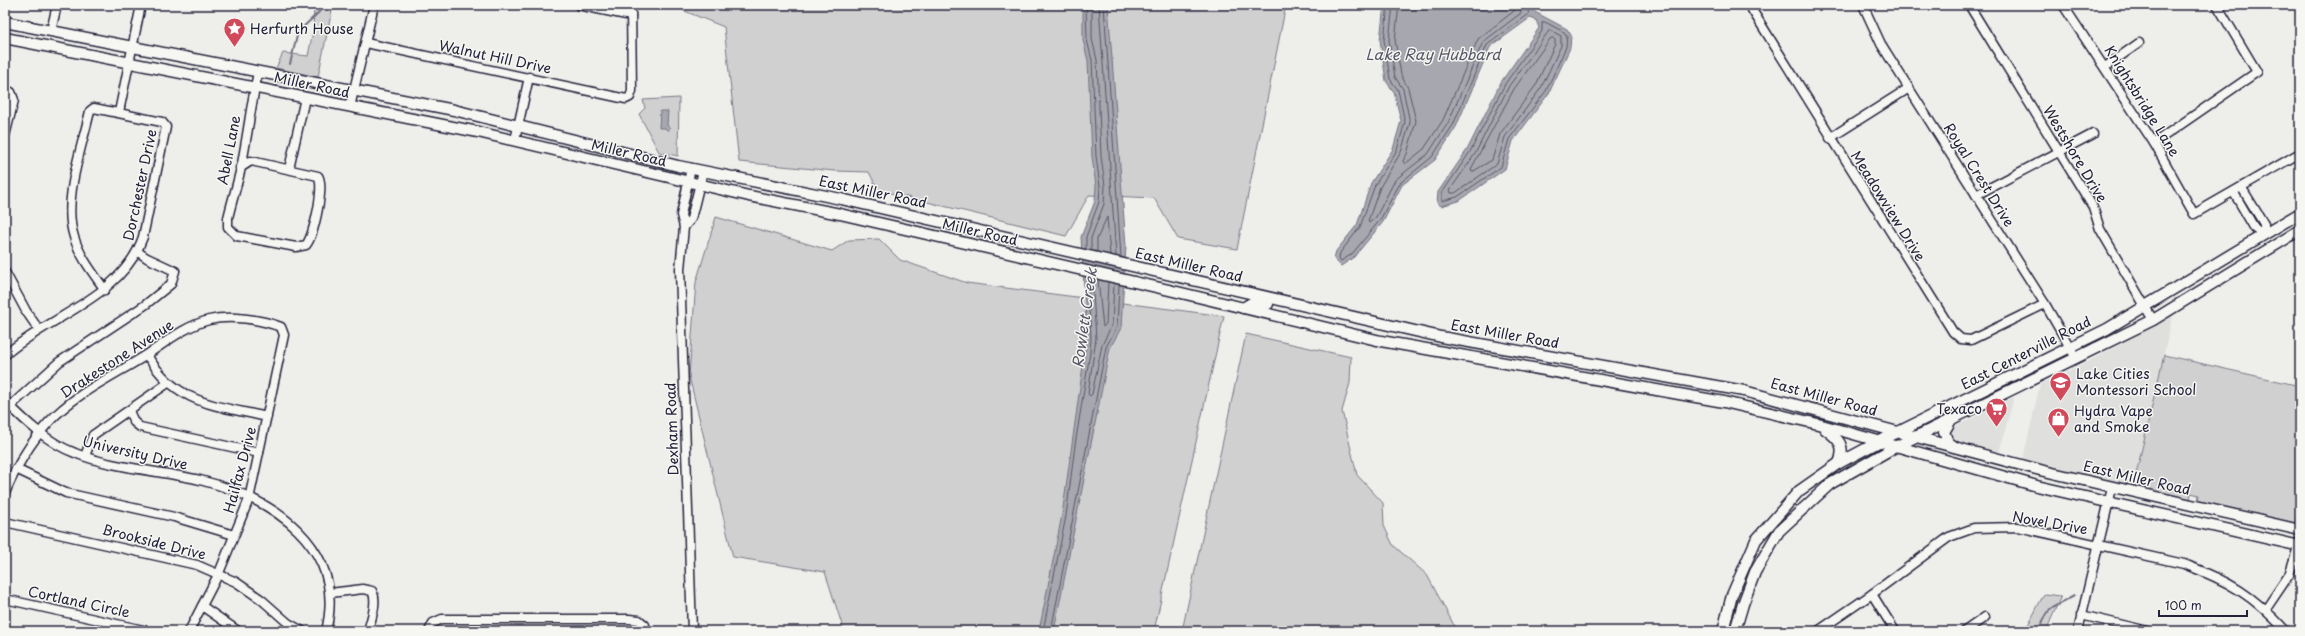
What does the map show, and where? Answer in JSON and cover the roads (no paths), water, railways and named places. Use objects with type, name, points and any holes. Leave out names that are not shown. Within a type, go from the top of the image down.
[{"type":"main road","name":"Miller Road","points":[[5,22],[519,125],[575,141],[703,171]]},
{"type":"main road","name":"Miller Road","points":[[5,38],[515,140],[749,196],[840,214],[1244,308]]},
{"type":"main road","points":[[192,75],[193,60]]},
{"type":"main road","points":[[251,86],[254,72]]},
{"type":"main road","name":"East Miller Road","points":[[703,171],[841,199],[1441,337],[1706,383],[1799,404],[1897,432],[2112,488],[2300,530]]},
{"type":"main road","name":"East Centerville Road","points":[[1723,631],[1732,595],[1756,540],[1799,491],[1839,463],[1897,432],[2070,348],[2146,307],[2300,213]]},
{"type":"main road","name":"East Centerville Road","points":[[1735,631],[1742,604],[1755,572],[1779,531],[1830,484],[1894,447],[2153,320],[2300,230]]},
{"type":"main road","points":[[2264,235],[2271,248]]},
{"type":"main road","points":[[1244,308],[1253,302],[1284,307],[1296,304]]},
{"type":"main road","name":"East Miller Road","points":[[1244,308],[1396,344],[1704,398],[1818,424],[1894,447],[2037,486],[2300,544]]},
{"type":"main road","points":[[1357,335],[1361,319]]},
{"type":"main road","points":[[1704,398],[1706,383]]},
{"type":"main road","points":[[1980,392],[1986,403]]},
{"type":"main road","points":[[1951,420],[1944,432],[1948,442],[1954,447]]},
{"type":"main road","points":[[1818,424],[1838,438],[1841,443],[1843,450],[1839,463]]},
{"type":"street","points":[[51,31],[57,5]]},
{"type":"street","points":[[105,290],[77,246],[72,228],[70,210],[90,111],[98,108],[119,112],[141,5]]},
{"type":"street","points":[[350,107],[374,5]]},
{"type":"street","points":[[578,5],[631,16],[631,5]]},
{"type":"street","name":"Meadowview Drive","points":[[1749,5],[1830,138],[1953,332],[1961,339],[1971,340],[2045,304]]},
{"type":"street","name":"Royal Crest Drive","points":[[1863,5],[1881,44],[2045,304],[2076,358]]},
{"type":"street","name":"Westshore Drive","points":[[1969,5],[2093,207],[2100,229],[2153,320]]},
{"type":"street","name":"Knightsbridge Lane","points":[[2063,5],[2154,142],[2194,214],[2238,190]]},
{"type":"street","points":[[2154,142],[2257,72],[2217,5]]},
{"type":"street","name":"Walnut Hill Drive","points":[[366,42],[626,99],[630,97],[632,91],[631,16]]},
{"type":"street","points":[[2104,67],[2140,43]]},
{"type":"street","points":[[515,140],[529,77]]},
{"type":"street","name":"Abell Lane","points":[[251,86],[244,154],[228,218],[228,227],[231,231],[237,236],[296,247],[306,245],[311,237],[322,186],[321,180],[313,174],[289,169]]},
{"type":"street","points":[[1830,138],[1909,88]]},
{"type":"street","points":[[5,90],[11,92],[14,100],[5,136]]},
{"type":"street","points":[[240,168],[251,161],[289,169],[305,98]]},
{"type":"street","name":"Dorchester Drive","points":[[5,355],[39,330],[105,290],[124,272],[138,252],[144,237],[166,127],[162,122],[119,112]]},
{"type":"street","points":[[1976,195],[2093,134]]},
{"type":"street","points":[[2264,235],[2255,229],[2238,190],[2300,153]]},
{"type":"street","name":"Dexham Road","points":[[691,168],[681,216],[684,227],[680,269],[692,631]]},
{"type":"street","name":"Dexham Road","points":[[684,227],[692,219],[703,171]]},
{"type":"street","points":[[7,406],[59,362],[114,328],[171,284],[175,271],[147,258],[138,252]]},
{"type":"street","points":[[5,272],[26,311],[39,330]]},
{"type":"street","name":"Drakestone Avenue","points":[[5,493],[27,449],[57,414],[79,397],[187,329],[218,319],[259,322],[276,325],[283,331]]},
{"type":"street","name":"Hailfax Drive","points":[[189,631],[218,573],[249,499],[267,417],[283,331]]},
{"type":"street","points":[[147,355],[160,375],[186,396],[207,404],[267,417]]},
{"type":"street","points":[[85,456],[93,435],[168,383]]},
{"type":"street","name":"University Drive","points":[[7,406],[63,448],[85,456],[200,480],[232,491],[280,516],[305,537],[322,562],[330,593],[330,606],[326,631]]},
{"type":"street","points":[[129,411],[134,422],[140,427],[259,454]]},
{"type":"street","points":[[16,469],[66,493],[174,517],[234,535]]},
{"type":"street","points":[[2078,631],[2112,488]]},
{"type":"street","name":"Brookside Drive","points":[[5,522],[179,559],[218,573],[249,590],[288,623],[302,631]]},
{"type":"street","name":"Novel Drive","points":[[1818,631],[1872,594],[1949,537],[1974,528],[2018,527],[2184,564],[2205,572],[2233,584],[2266,609],[2286,631]]},
{"type":"street","points":[[2266,609],[2290,575],[2300,544]]},
{"type":"street","points":[[330,593],[363,589],[372,591],[375,596],[368,631]]},
{"type":"street","points":[[1872,594],[1895,631]]},
{"type":"street","name":"Cortland Circle","points":[[5,599],[148,631]]},
{"type":"street","points":[[202,606],[238,631]]},
{"type":"street","points":[[2081,615],[2148,631]]},
{"type":"street","points":[[1965,631],[1985,617]]},
{"type":"street","points":[[429,631],[433,623],[442,619],[629,619],[639,620],[644,625],[645,631]]},
{"type":"water","points":[[1083,5],[1108,5],[1126,246],[1121,328],[1110,348],[1054,631],[1039,631],[1062,515],[1087,337],[1081,237],[1095,201],[1096,186],[1092,157],[1088,61],[1083,40]]},
{"type":"water","name":"Lake Ray Hubbard","points":[[1384,5],[1528,5],[1535,12],[1567,29],[1571,35],[1570,48],[1549,93],[1513,141],[1505,169],[1459,201],[1441,206],[1437,203],[1438,192],[1467,150],[1501,82],[1539,28],[1536,20],[1530,18],[1490,47],[1456,127],[1435,160],[1402,185],[1383,222],[1354,257],[1341,266],[1334,259],[1336,251],[1357,225],[1371,183],[1393,149],[1401,121],[1394,92],[1386,81],[1380,40]]},
{"type":"water","points":[[660,111],[668,111],[667,125],[670,128],[668,131],[665,128],[659,128]]},
{"type":"waterway","points":[[290,64],[298,32],[319,12],[321,5]]},
{"type":"waterway","points":[[2037,631],[2050,609],[2074,596]]},
{"type":"place","name":"Herfurth House","points":[[234,48]]},
{"type":"place","name":"Lake Cities Montessori School","points":[[2060,402]]},
{"type":"place","name":"Texaco","points":[[1997,428]]},
{"type":"place","name":"Hydra Vape and Smoke","points":[[2058,438]]},
{"type":"water label","name":"Rowlett Creek","points":[[1085,318]]}]
